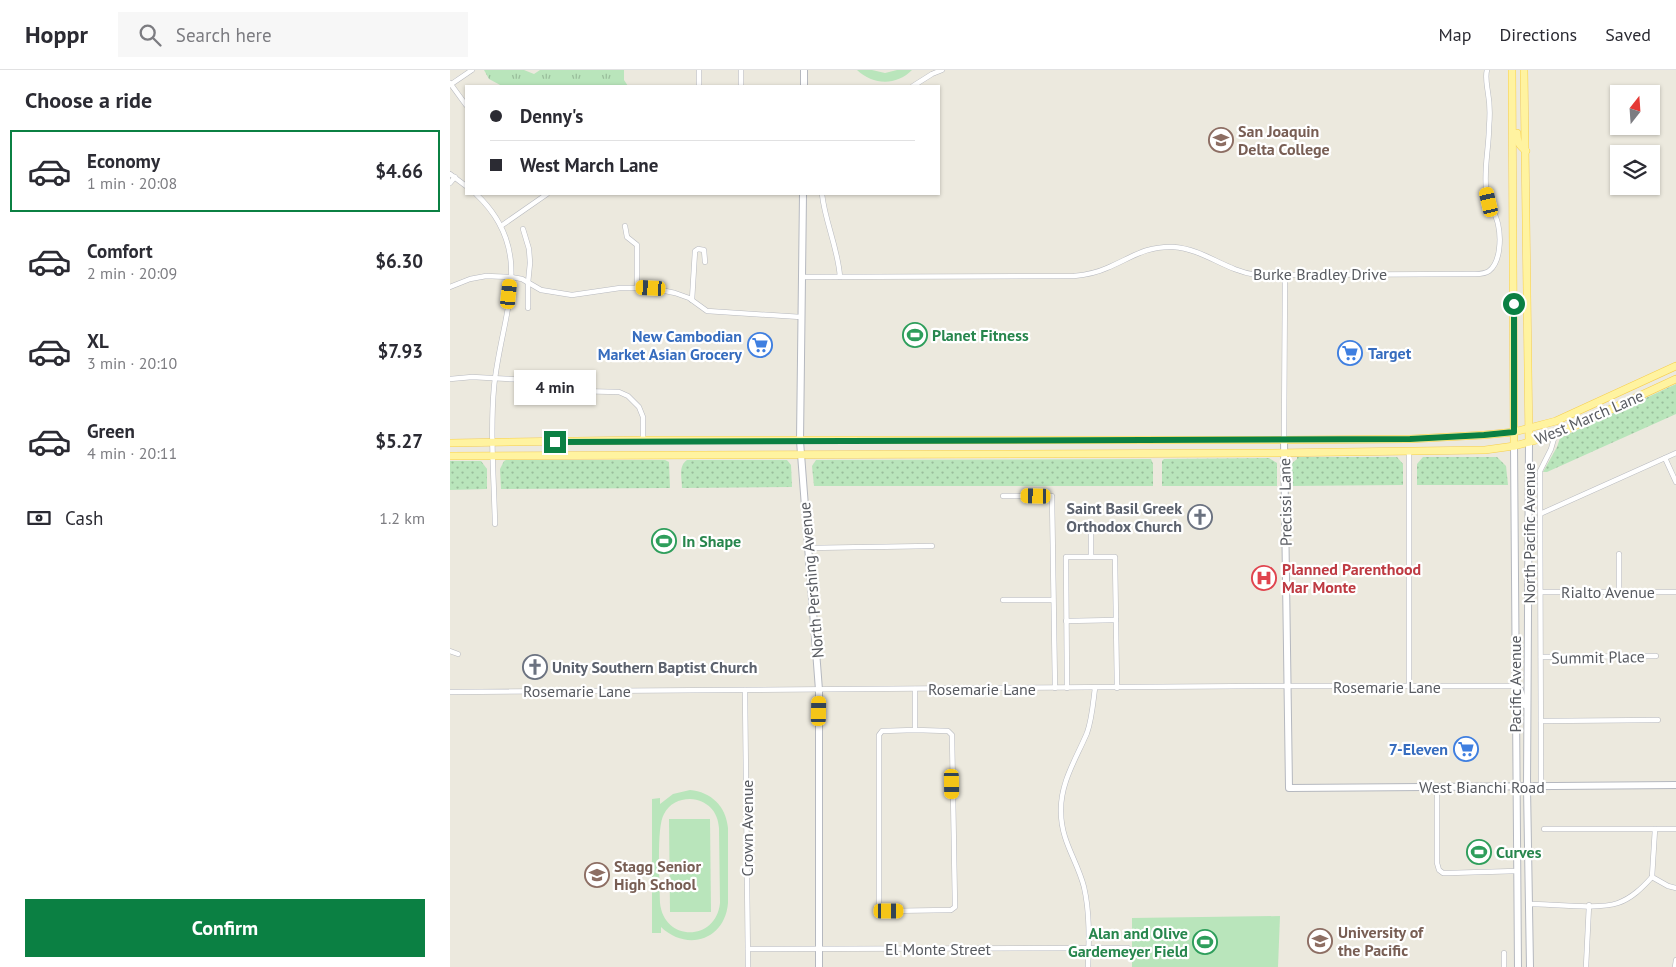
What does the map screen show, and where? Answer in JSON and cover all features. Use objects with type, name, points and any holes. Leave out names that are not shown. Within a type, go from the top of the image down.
[{"type":"main road","points":[[804,70],[804,85]]},
{"type":"main road","name":"Pacific Avenue","points":[[1512,70],[1518,967]]},
{"type":"main road","name":"North Pacific Avenue","points":[[1524,70],[1529,428],[1527,787],[1530,967]]},
{"type":"main road","points":[[1512,94],[1516,99],[1517,140],[1526,151]]},
{"type":"main road","name":"North Pershing Avenue","points":[[803,195],[800,455],[819,690],[819,967]]},
{"type":"main road","name":"West March Lane","points":[[450,443],[643,440],[1284,440],[1410,439],[1484,435],[1514,432],[1556,421],[1676,366]]},
{"type":"main road","name":"West March Lane","points":[[450,456],[1284,453],[1485,450],[1514,446],[1555,435],[1676,379]]},
{"type":"main road","name":"Precissi Lane","points":[[1284,440],[1289,788]]},
{"type":"main road","points":[[1515,686],[1520,690],[1528,714]]},
{"type":"main road","name":"West Bianchi Road","points":[[1289,788],[1676,785]]},
{"type":"main road","points":[[1517,872],[1521,897],[1529,904]]},
{"type":"street","points":[[465,104],[450,84],[472,70]]},
{"type":"street","points":[[699,70],[699,85]]},
{"type":"street","points":[[741,70],[741,85]]},
{"type":"street","points":[[915,85],[942,70]]},
{"type":"street","name":"Burke Bradley Drive","points":[[802,277],[1074,276],[1103,270],[1140,252],[1172,247],[1195,251],[1229,268],[1256,276],[1474,274],[1487,272],[1494,265],[1497,255],[1499,232],[1486,189],[1490,128],[1485,72]]},
{"type":"street","points":[[450,183],[452,175],[465,185]]},
{"type":"street","points":[[477,195],[485,202],[501,226],[511,254],[511,277],[495,379],[493,443],[495,524]]},
{"type":"street","points":[[501,226],[546,195]]},
{"type":"street","points":[[822,195],[838,255],[840,277]]},
{"type":"street","points":[[625,226],[627,237],[637,245],[636,287]]},
{"type":"street","points":[[523,229],[529,249],[530,263],[528,308]]},
{"type":"street","points":[[692,300],[695,251],[698,249],[704,250],[705,262]]},
{"type":"street","name":"Precissi Lane","points":[[1284,440],[1285,275]]},
{"type":"street","points":[[450,287],[470,279],[486,276],[522,279],[541,290],[572,295],[620,288],[660,289],[692,300],[707,311],[801,317]]},
{"type":"street","points":[[450,379],[472,377],[526,380],[577,391],[615,391],[624,394],[636,402],[644,422],[643,440]]},
{"type":"street","name":"Pacific Avenue","points":[[1542,786],[1540,471],[1551,449],[1555,435]]},
{"type":"street","points":[[1409,452],[1409,686]]},
{"type":"street","points":[[1540,514],[1676,453]]},
{"type":"street","points":[[1665,458],[1676,482]]},
{"type":"street","points":[[1002,496],[1052,496],[1055,688]]},
{"type":"street","points":[[1091,528],[1091,557]]},
{"type":"street","points":[[808,548],[932,546]]},
{"type":"street","points":[[1619,554],[1619,592]]},
{"type":"street","points":[[1067,688],[1066,557],[1115,557],[1117,688]]},
{"type":"street","name":"Rialto Avenue","points":[[1541,592],[1676,592]]},
{"type":"street","points":[[1003,600],[1053,600]]},
{"type":"street","points":[[1066,621],[1116,620]]},
{"type":"street","points":[[450,651],[458,654]]},
{"type":"street","name":"Summit Place","points":[[1541,657],[1656,656]]},
{"type":"street","name":"Rosemarie Lane","points":[[450,692],[1515,686]]},
{"type":"street","points":[[1088,967],[1088,916],[1085,894],[1080,875],[1063,833],[1061,810],[1063,788],[1088,731],[1094,688]]},
{"type":"street","points":[[914,689],[916,730]]},
{"type":"street","name":"Crown Avenue","points":[[745,690],[748,967]]},
{"type":"street","points":[[1542,721],[1658,720]]},
{"type":"street","points":[[916,730],[948,731],[952,735],[955,907],[951,910],[886,911],[880,909],[879,906],[878,735],[882,731],[916,730]]},
{"type":"street","points":[[1437,787],[1436,863],[1439,870],[1443,872],[1517,872]]},
{"type":"street","points":[[1544,829],[1676,829]]},
{"type":"street","points":[[1529,904],[1603,906],[1617,903],[1639,891],[1652,877],[1655,829]]},
{"type":"street","points":[[1652,877],[1668,886],[1676,888]]},
{"type":"street","points":[[1586,967],[1589,906]]},
{"type":"street","name":"El Monte Street","points":[[748,948],[1128,948]]},
{"type":"street","points":[[1504,953],[1504,967]]},
{"type":"street","points":[[1675,967],[1676,960]]},
{"type":"green space","points":[[484,70],[524,70],[534,74],[540,70],[624,70],[624,80],[627,85],[500,85],[489,79]]},
{"type":"green space","points":[[857,70],[872,70],[885,73],[897,70],[912,70],[899,79],[884,82],[870,79]]},
{"type":"green space","points":[[1676,384],[1676,414],[1547,472],[1543,472],[1560,438]]},
{"type":"green space","points":[[1297,457],[1397,457],[1403,464],[1403,485],[1291,486],[1291,464]]},
{"type":"green space","points":[[1423,457],[1497,457],[1506,466],[1508,485],[1417,485],[1417,464]]},
{"type":"green space","points":[[1269,458],[1277,463],[1277,486],[1162,486],[1162,461],[1164,459]]},
{"type":"green space","points":[[1151,459],[1153,464],[1153,486],[814,486],[812,466],[816,460]]},
{"type":"green space","points":[[506,460],[665,460],[669,462],[670,488],[501,489],[500,469]]},
{"type":"green space","points":[[687,460],[787,460],[791,465],[792,487],[682,488],[681,469]]},
{"type":"green space","points":[[450,461],[481,461],[487,469],[487,489],[450,490]]},
{"type":"green space","points":[[690,790],[705,794],[716,801],[727,820],[728,903],[725,916],[720,926],[712,933],[703,938],[693,940],[671,935],[661,927],[661,933],[652,933],[652,799],[660,798],[660,804],[673,794]],"holes":[[[682,800],[696,800],[710,807],[718,822],[720,903],[716,916],[710,925],[690,932],[670,925],[664,916],[660,903],[659,843],[662,821],[669,807]]]},
{"type":"green space","points":[[669,819],[710,819],[711,912],[670,912]]},
{"type":"green space","name":"Alan and Olive Gardemeyer Field","points":[[1280,916],[1278,967],[1132,967],[1132,918]]},
{"type":"place","name":"San Joaquin Delta College","points":[[1221,140]]},
{"type":"place","name":"Planet Fitness","points":[[915,335]]},
{"type":"place","name":"New Cambodian Market Asian Grocery","points":[[760,345]]},
{"type":"place","name":"Target","points":[[1350,353]]},
{"type":"place","name":"Saint Basil Greek Orthodox Church","points":[[1200,517]]},
{"type":"place","name":"In Shape","points":[[664,541]]},
{"type":"place","name":"Planned Parenthood Mar Monte","points":[[1264,578]]},
{"type":"place","name":"Unity Southern Baptist Church","points":[[535,667]]},
{"type":"place","name":"7-Eleven","points":[[1466,749]]},
{"type":"place","name":"Curves","points":[[1479,852]]},
{"type":"place","name":"Stagg Senior High School","points":[[597,875]]},
{"type":"place","name":"University of the Pacific","points":[[1320,941]]},
{"type":"place","name":"Alan and Olive Gardemeyer Field","points":[[1205,942]]},
{"type":"route","points":[[555,442],[643,440],[1410,439],[1514,432],[1514,304]]}]
